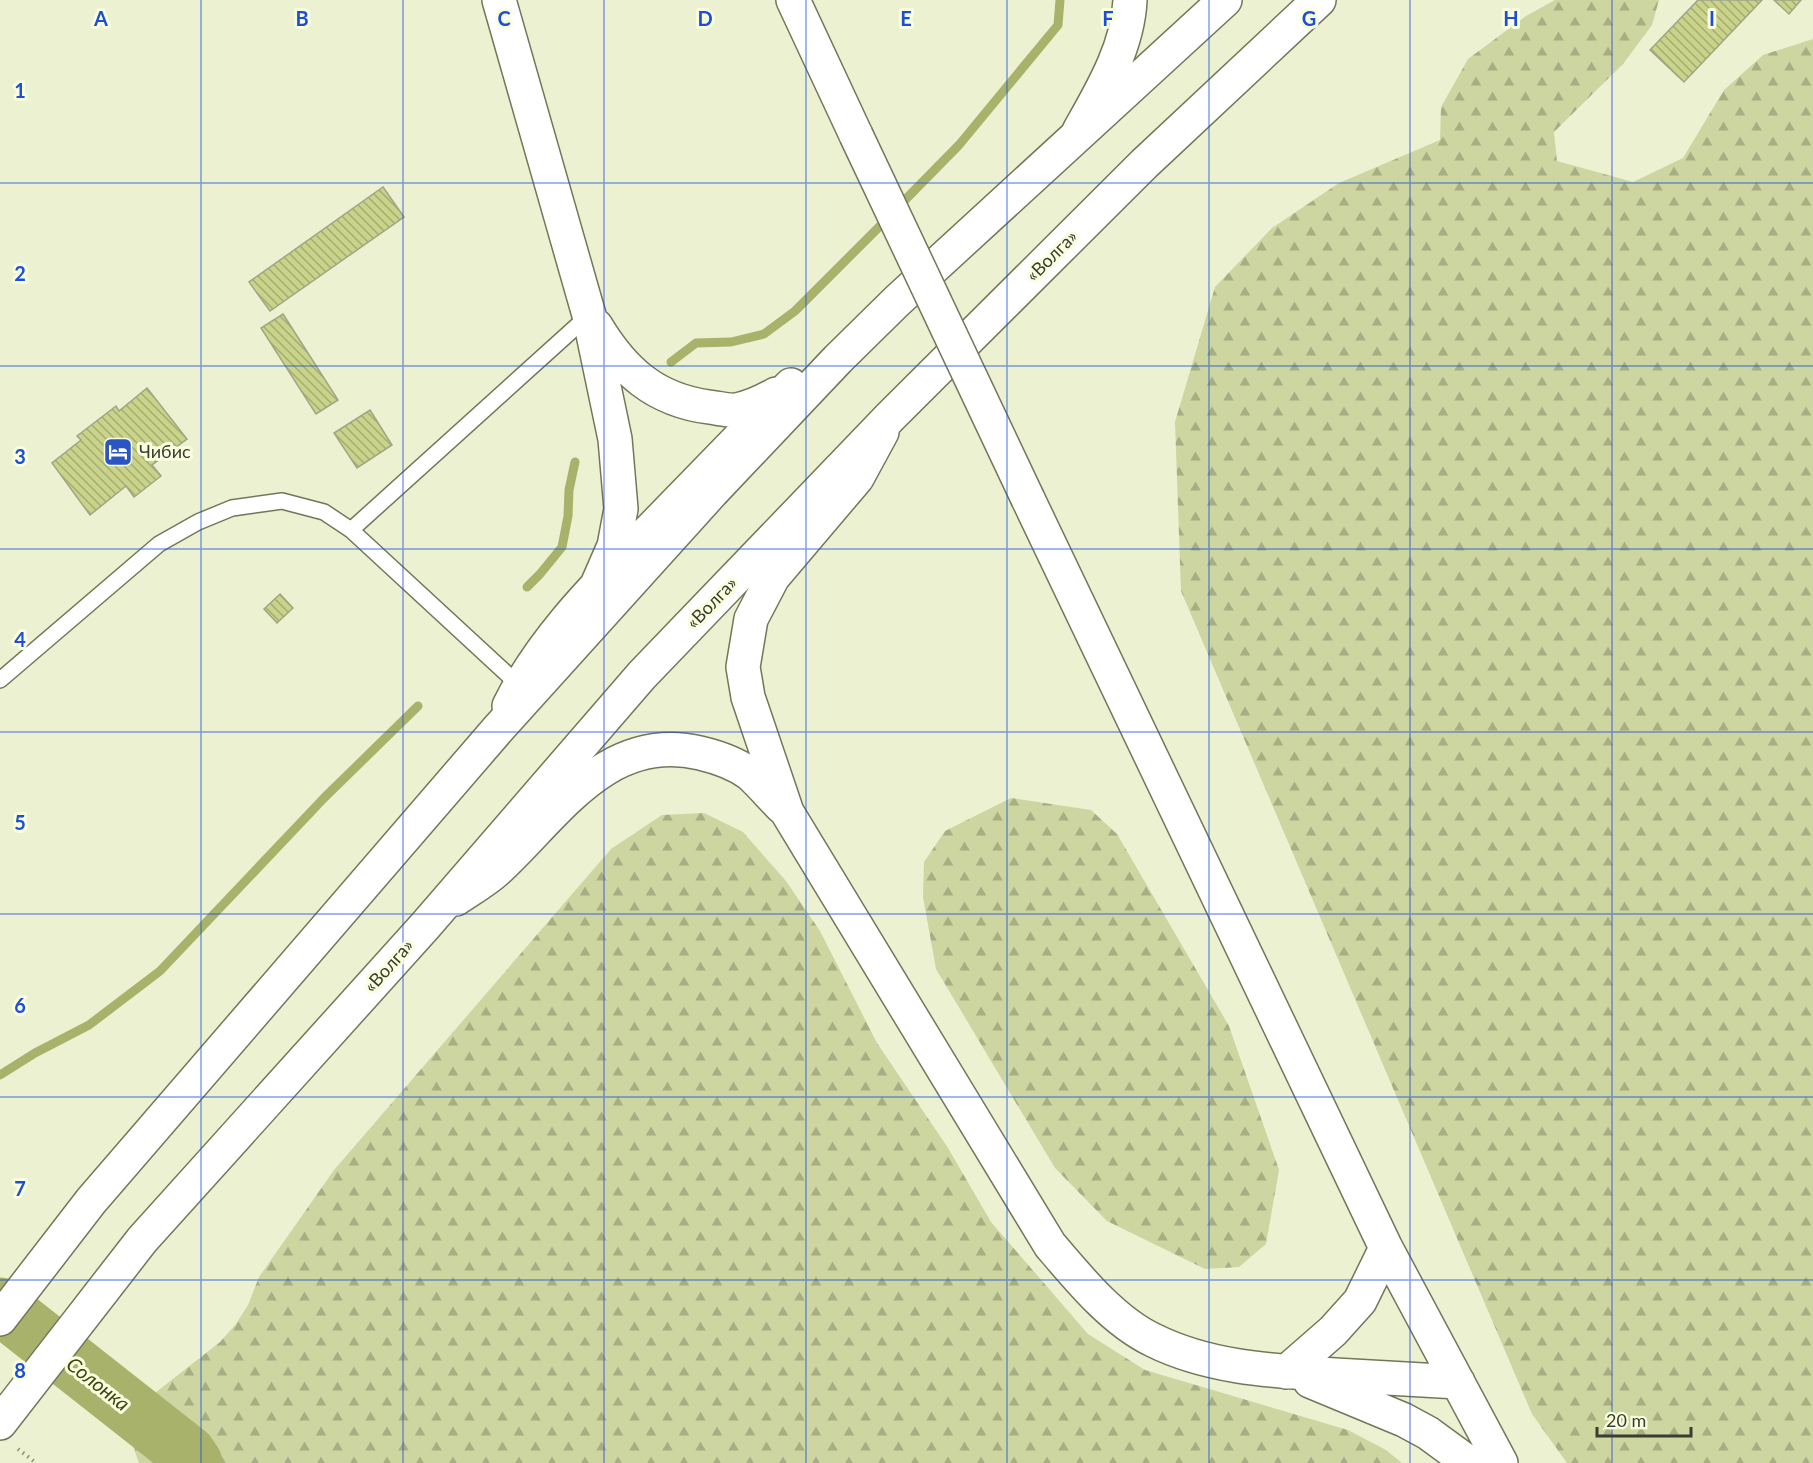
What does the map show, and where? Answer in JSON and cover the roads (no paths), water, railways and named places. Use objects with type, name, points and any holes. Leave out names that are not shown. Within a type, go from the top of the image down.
[{"type":"main road","points":[[499,0],[589,315],[615,439],[621,509],[614,546],[597,585]]},
{"type":"main road","points":[[793,0],[1028,500],[1386,1248],[1428,1322],[1501,1463]]},
{"type":"main road","points":[[1076,136],[1114,65],[1130,0]]},
{"type":"main road","points":[[0,1319],[91,1201],[498,729],[712,492],[838,359],[897,301],[1225,0]]},
{"type":"main road","name":"«Волга»","points":[[0,1424],[142,1240],[436,913],[642,675],[890,417],[1144,164],[1310,8]]},
{"type":"main road","points":[[589,315],[610,349],[628,370],[655,390],[675,400],[696,405],[735,410],[760,402],[818,367],[838,359]]},
{"type":"main road","points":[[498,729],[519,685],[547,644],[597,585],[791,385]]},
{"type":"main road","points":[[787,813],[748,697],[743,667],[751,619],[773,577],[857,478],[890,417]]},
{"type":"main road","points":[[436,913],[496,871],[543,821],[596,774],[622,760],[647,751],[666,748],[685,749],[734,764],[750,774],[787,813],[1050,1245],[1079,1279],[1125,1322],[1151,1340],[1187,1354],[1222,1363],[1286,1372],[1458,1382]]},
{"type":"main road","points":[[1286,1372],[1333,1331],[1360,1301],[1386,1248]]},
{"type":"main road","points":[[1286,1372],[1404,1420],[1428,1433],[1469,1463]]},
{"type":"lane","points":[[1310,8],[1338,0]]},
{"type":"lane","points":[[351,530],[589,315]]},
{"type":"lane","points":[[0,680],[159,544],[198,522],[232,508],[282,501],[324,512],[351,530],[519,685]]},
{"type":"waterway","points":[[898,207],[959,145],[1058,25],[1060,0]]},
{"type":"waterway","points":[[671,362],[696,343],[731,342],[764,334],[795,311],[889,217]]},
{"type":"waterway","points":[[527,587],[562,547],[575,462]]},
{"type":"waterway","points":[[0,1075],[35,1053],[89,1025],[160,971],[324,798],[418,706]]},
{"type":"waterway","name":"Солонка","points":[[0,1306],[188,1454],[194,1463]]},
{"type":"place","name":"Чибис","points":[[118,452]]}]
